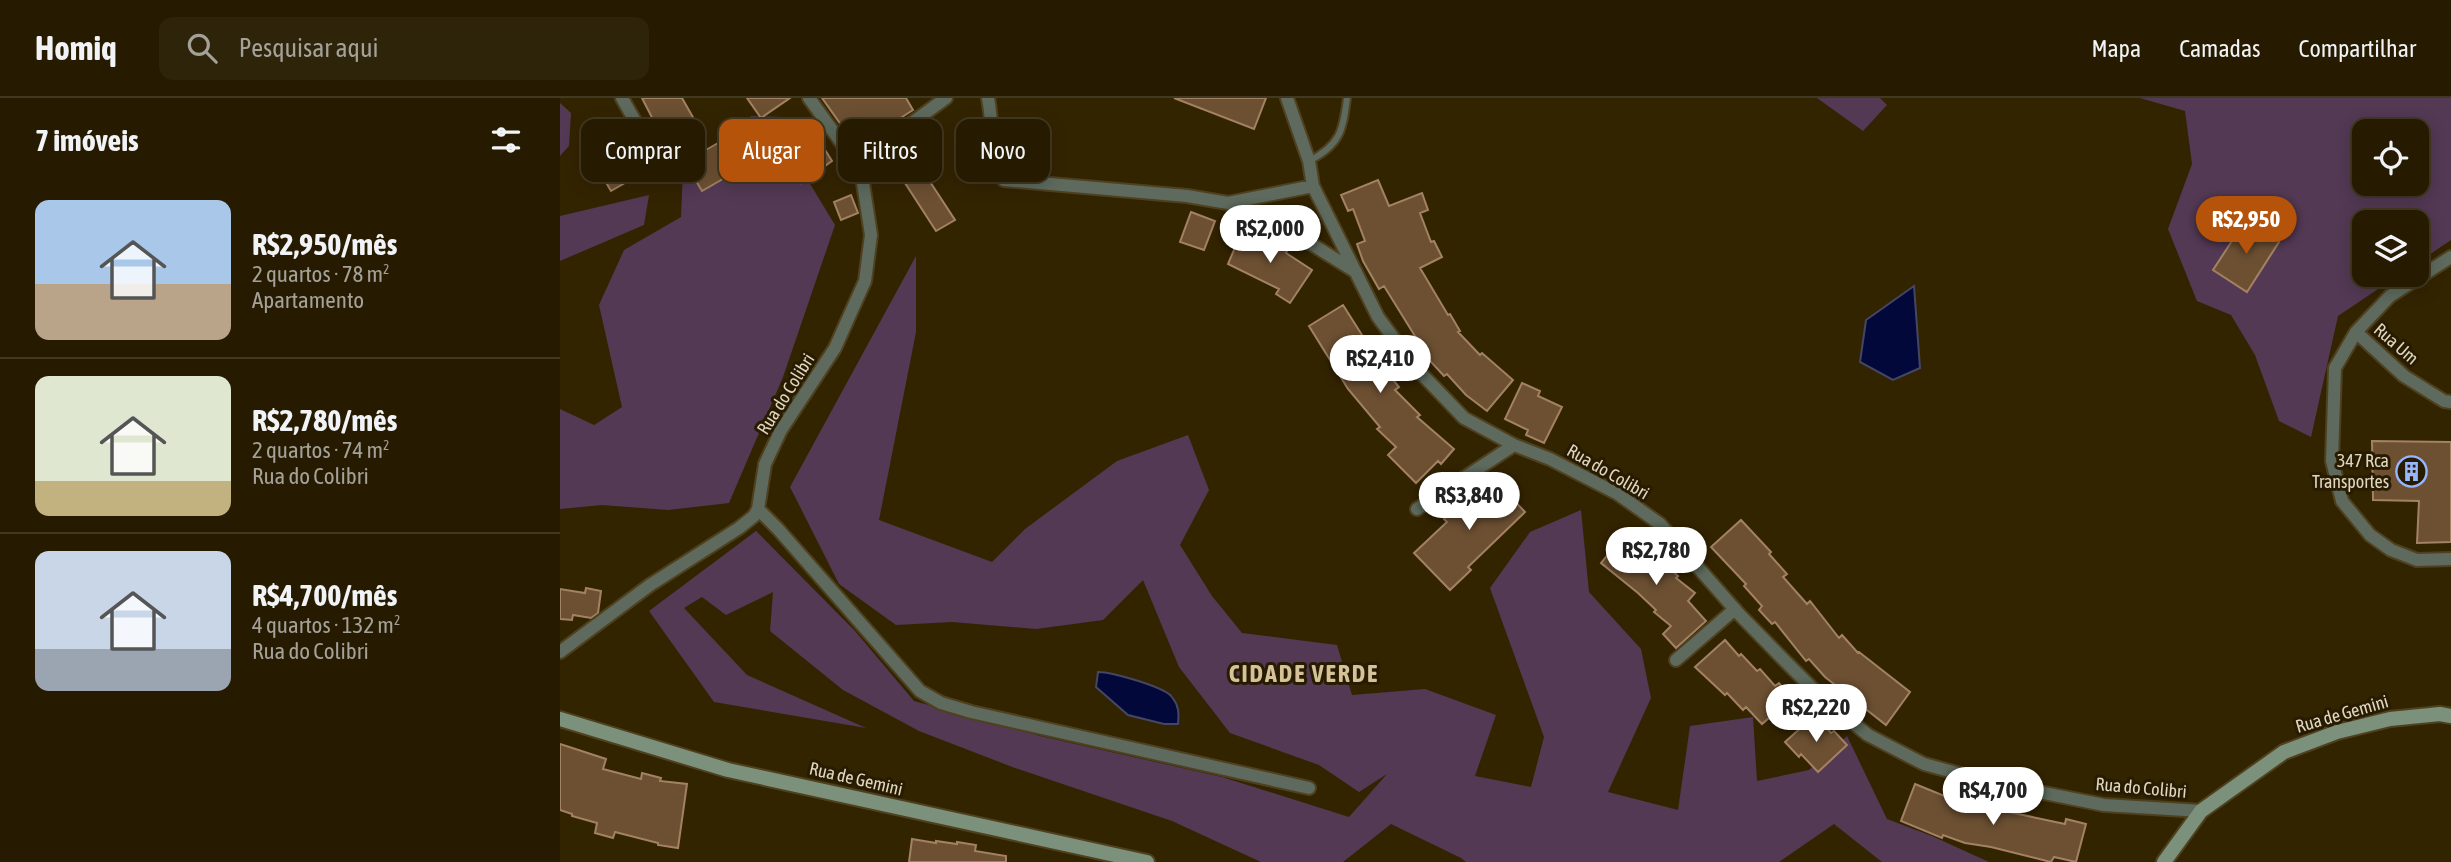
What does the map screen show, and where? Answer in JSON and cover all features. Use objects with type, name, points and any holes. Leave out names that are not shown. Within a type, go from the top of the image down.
[{"type":"street","points":[[622,98],[634,119]]},
{"type":"street","points":[[808,98],[838,139]]},
{"type":"street","points":[[917,119],[946,98]]},
{"type":"street","points":[[988,98],[993,120],[997,170],[1004,180],[1187,196],[1228,203],[1270,218],[1356,272]]},
{"type":"street","name":"Rua do Colibri","points":[[1287,98],[1309,161],[1313,186],[1378,317],[1414,366],[1464,418],[1514,446],[1550,459],[1618,494],[1660,524],[1735,609],[1830,704],[1868,735],[1924,764],[1989,782],[2104,805],[2201,811]]},
{"type":"street","name":"Rua do Colibri","points":[[758,509],[765,464],[781,430],[835,348],[865,281],[871,235],[863,182]]},
{"type":"street","points":[[1228,203],[1313,186]]},
{"type":"street","points":[[2451,257],[2390,296],[2356,332],[2335,368],[2332,461],[2342,500],[2370,535],[2390,550],[2417,559],[2451,559]]},
{"type":"street","name":"Rua Um","points":[[2356,332],[2404,376],[2444,401],[2451,402]]},
{"type":"street","points":[[1418,509],[1514,446]]},
{"type":"street","points":[[560,650],[650,585],[739,528],[754,516],[758,509],[920,691],[941,703],[1310,788]]},
{"type":"street","points":[[1676,660],[1735,609]]},
{"type":"street","name":"Rua de Gemini","points":[[2164,862],[2201,811],[2284,752],[2337,732],[2390,719],[2440,714],[2451,716]]},
{"type":"street","name":"Rua de Gemini","points":[[560,719],[728,770],[1147,862]]},
{"type":"lane","points":[[1309,161],[1337,141],[1347,98]]},
{"type":"shaded area","points":[[1817,98],[1880,98],[1887,105],[1863,131]]},
{"type":"shaded area","points":[[2140,98],[2451,98],[2451,240],[2429,255],[2429,210],[2352,210],[2352,287],[2381,287],[2338,316],[2311,437],[2279,421],[2255,355],[2231,315],[2197,301],[2168,229],[2192,164],[2185,111]]},
{"type":"shaded area","points":[[560,103],[571,113],[569,146],[560,156]]},
{"type":"shaded area","points":[[751,116],[784,119],[749,119]]},
{"type":"shaded area","points":[[719,155],[719,182],[809,182],[835,225],[783,377],[729,503],[668,510],[602,505],[560,509],[560,409],[594,425],[622,407],[599,305],[624,250],[681,217],[682,182],[705,182],[705,167],[707,169]]},
{"type":"shaded area","points":[[649,195],[644,225],[560,261],[560,216]]},
{"type":"shaded area","points":[[916,256],[916,332],[879,520],[992,562],[1025,529],[1117,461],[1188,435],[1209,490],[1180,545],[1212,596],[1242,633],[1337,645],[1352,695],[1425,689],[1496,715],[1475,776],[1531,787],[1544,737],[1490,588],[1530,532],[1581,510],[1589,592],[1641,649],[1651,698],[1608,792],[1678,810],[1690,726],[1753,717],[1757,781],[1809,770],[1847,736],[1887,819],[1989,862],[1882,862],[1834,824],[1779,862],[1466,862],[1391,824],[1343,862],[1261,862],[1172,821],[1015,768],[919,731],[843,690],[770,631],[773,592],[726,615],[702,597],[684,608],[747,675],[866,728],[714,702],[649,611],[756,531],[855,631],[914,701],[1040,736],[1222,777],[1349,817],[1387,774],[1359,792],[1319,765],[1230,733],[1179,667],[1143,580],[1103,620],[1036,629],[952,622],[896,625],[839,584],[790,487]]},
{"type":"shaded area","points":[[1914,286],[1920,368],[1893,380],[1860,362],[1866,320]]},
{"type":"shaded area","points":[[1098,672],[1138,681],[1167,693],[1177,707],[1178,724],[1164,724],[1128,715],[1096,687]]},
{"type":"building","points":[[642,98],[682,98],[694,119],[653,119]]},
{"type":"building","points":[[747,98],[790,98],[761,118]]},
{"type":"building","points":[[822,98],[906,98],[913,110],[899,119],[838,121]]},
{"type":"building","points":[[1174,98],[1266,98],[1254,129]]},
{"type":"building","points":[[719,145],[719,181],[702,191],[697,182],[705,182],[705,150]]},
{"type":"building","points":[[824,148],[832,161],[824,167]]},
{"type":"building","points":[[1378,180],[1389,206],[1422,193],[1428,210],[1420,213],[1431,242],[1434,241],[1442,257],[1420,268],[1448,315],[1450,314],[1460,331],[1458,332],[1480,355],[1482,353],[1513,380],[1487,411],[1431,362],[1384,286],[1379,289],[1363,261],[1357,244],[1365,241],[1353,209],[1348,211],[1341,195]]},
{"type":"building","points":[[606,182],[627,182],[611,191]]},
{"type":"building","points":[[930,182],[955,220],[936,231],[905,183]]},
{"type":"building","points":[[851,195],[858,213],[841,220],[834,202]]},
{"type":"building","points":[[1191,212],[1215,221],[1204,250],[1180,242]]},
{"type":"building","points":[[2245,221],[2279,242],[2247,292],[2213,270]]},
{"type":"building","points":[[1242,231],[1288,249],[1286,253],[1312,270],[1290,303],[1276,294],[1279,289],[1228,264]]},
{"type":"building","points":[[1343,305],[1381,365],[1399,387],[1395,390],[1420,415],[1417,417],[1454,449],[1441,464],[1438,461],[1416,483],[1388,455],[1396,447],[1377,429],[1380,427],[1348,389],[1309,326]]},
{"type":"building","points":[[1522,383],[1540,391],[1538,396],[1562,407],[1544,443],[1526,435],[1528,430],[1505,419]]},
{"type":"building","name":"347 Rca Transportes","points":[[2372,441],[2451,442],[2451,542],[2417,543],[2419,501],[2373,500]]},
{"type":"building","points":[[1489,474],[1525,512],[1468,567],[1471,570],[1450,590],[1414,553],[1447,522],[1444,519]]},
{"type":"building","points":[[1741,520],[1771,552],[1769,554],[1787,574],[1783,577],[1807,604],[1810,601],[1839,638],[1842,635],[1858,653],[1910,692],[1886,725],[1825,677],[1809,659],[1806,661],[1775,622],[1772,624],[1759,610],[1762,606],[1744,586],[1746,584],[1711,547]]},
{"type":"building","points":[[1626,532],[1695,593],[1688,601],[1706,621],[1676,648],[1663,634],[1671,626],[1654,612],[1656,610],[1638,593],[1601,563]]},
{"type":"building","points":[[586,588],[601,591],[598,613],[591,618],[573,615],[572,620],[560,619],[560,589],[585,593]]},
{"type":"building","points":[[1725,640],[1739,656],[1741,654],[1757,671],[1760,669],[1775,686],[1779,683],[1792,698],[1762,724],[1746,707],[1743,710],[1695,667]]},
{"type":"building","points":[[1815,715],[1831,733],[1834,731],[1847,745],[1818,772],[1785,742]]},
{"type":"building","points":[[560,744],[606,759],[603,769],[641,779],[642,773],[661,778],[660,781],[687,784],[678,848],[615,832],[613,838],[595,833],[597,823],[560,810]]},
{"type":"building","points":[[1915,784],[1959,802],[1960,799],[2065,824],[2066,819],[2086,824],[2076,862],[2054,857],[2051,862],[1965,843],[1943,835],[1942,838],[1901,821]]},
{"type":"building","points":[[912,839],[976,845],[975,851],[1006,856],[1006,862],[909,862]]},
{"type":"place","name":"347 Rca Transportes","points":[[2412,471]]},
{"type":"district","name":"CIDADE VERDE","points":[[1304,674]]}]
